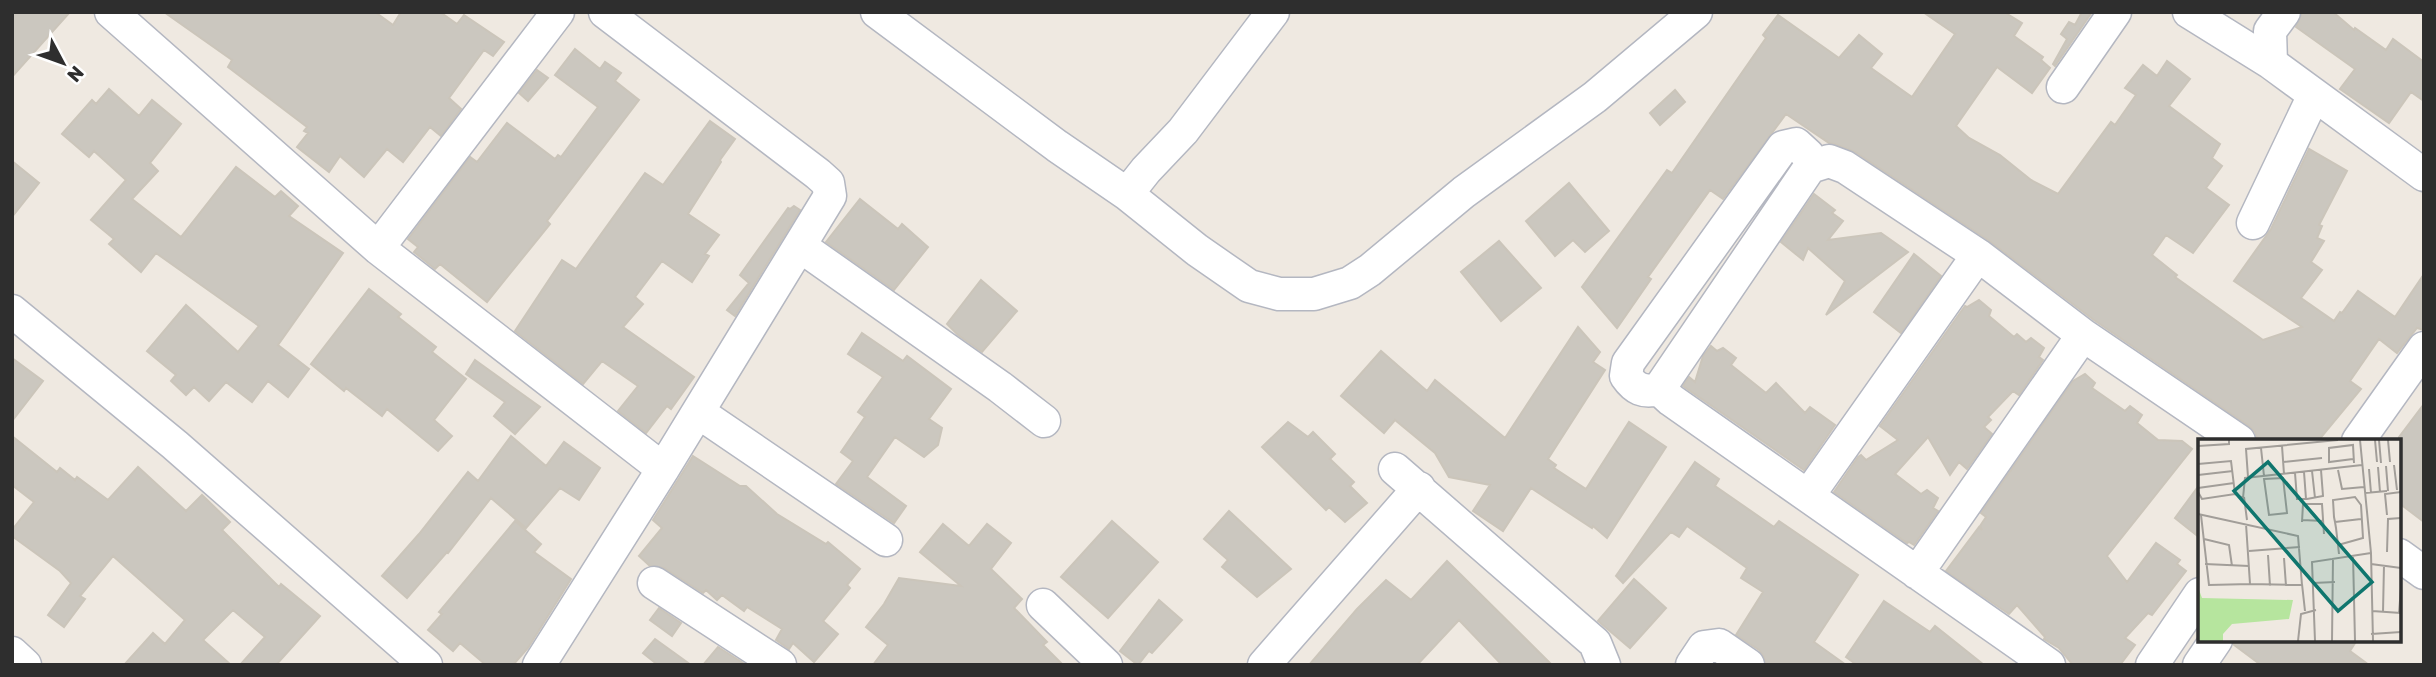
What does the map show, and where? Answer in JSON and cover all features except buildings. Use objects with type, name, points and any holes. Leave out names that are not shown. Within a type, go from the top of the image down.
[{"type":"street","points":[[111,12],[378,248],[663,469]]},
{"type":"street","points":[[378,248],[558,12]]},
{"type":"street","points":[[539,665],[830,196],[828,183],[605,12]]},
{"type":"street","points":[[877,12],[1057,146],[1127,194],[1197,250],[1250,286],[1279,294],[1314,294],[1350,283],[1370,270],[1464,192],[1595,97],[1696,12]]},
{"type":"street","points":[[1127,194],[1183,131],[1273,12]]},
{"type":"street","points":[[2063,87],[2115,12]]},
{"type":"street","points":[[2189,12],[2271,63],[2424,175]]},
{"type":"street","points":[[2271,63],[2270,31],[2284,12]]},
{"type":"street","points":[[2253,223],[2314,95]]},
{"type":"street","points":[[2049,665],[1671,400],[1659,388],[1810,167],[1829,161],[1845,167],[1978,255],[2083,335],[2236,439]]},
{"type":"street","points":[[800,246],[1044,421]]},
{"type":"street","points":[[1808,496],[1978,255]]},
{"type":"street","points":[[12,311],[175,445],[426,665]]},
{"type":"street","points":[[1917,573],[2083,335]]},
{"type":"street","points":[[2359,439],[2424,348]]},
{"type":"street","points":[[698,412],[886,540]]},
{"type":"street","points":[[1395,469],[1595,643],[1604,665]]},
{"type":"street","points":[[1264,665],[1419,488]]},
{"type":"street","points":[[2401,556],[2424,573]]},
{"type":"street","points":[[654,583],[774,663]]},
{"type":"street","points":[[2152,665],[2198,597]]},
{"type":"street","points":[[1043,605],[1106,665]]},
{"type":"street","points":[[2199,665],[2215,642]]},
{"type":"street","points":[[1692,665],[1704,647],[1719,645],[1748,665]]},
{"type":"street","points":[[12,653],[25,665]]}]
